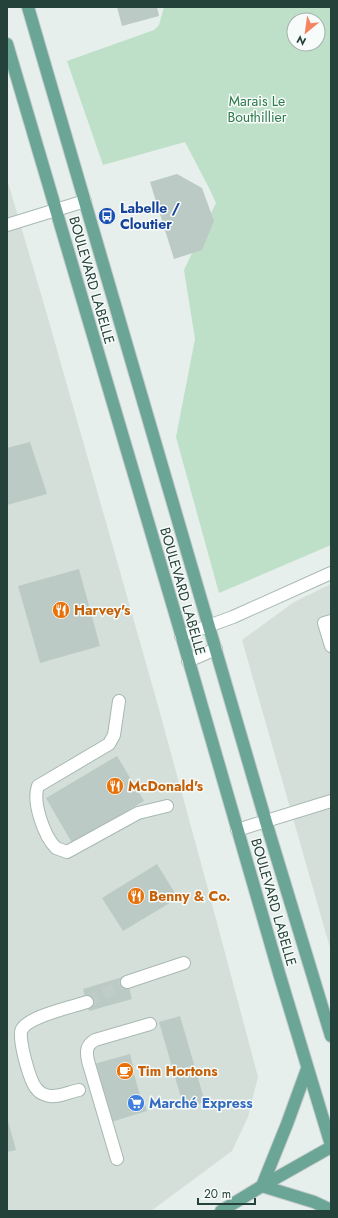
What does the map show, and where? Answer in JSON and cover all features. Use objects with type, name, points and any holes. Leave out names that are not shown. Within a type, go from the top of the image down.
[{"type":"main road","name":"BOULEVARD LABELLE","points":[[28,7],[266,822],[327,1016],[331,1036]]},
{"type":"main road","name":"BOULEVARD LABELLE","points":[[7,44],[307,1069],[331,1146]]},
{"type":"main road","points":[[262,1186],[307,1069]]},
{"type":"main road","points":[[222,1211],[331,1146]]},
{"type":"main road","points":[[262,1186],[314,1202],[331,1210]]},
{"type":"street","points":[[7,225],[85,202]]},
{"type":"street","points":[[181,636],[233,617],[331,573]]},
{"type":"street","points":[[331,621],[324,623],[331,646]]},
{"type":"street","points":[[188,661],[216,649]]},
{"type":"street","points":[[119,700],[114,735],[109,744],[38,786],[36,796],[41,821],[56,848],[67,852],[138,813],[167,806]]},
{"type":"street","points":[[237,830],[331,801]]},
{"type":"street","points":[[127,982],[184,963]]},
{"type":"street","points":[[79,1090],[51,1097],[39,1092],[33,1082],[20,1035],[21,1030],[32,1020],[86,1002]]},
{"type":"street","points":[[117,1159],[88,1061],[87,1050],[91,1042],[95,1040],[150,1024]]},
{"type":"shaded area","points":[[7,179],[157,702],[258,1077],[248,1117],[232,1151],[151,1211],[7,1211]]},
{"type":"shaded area","points":[[331,584],[331,951],[242,640],[294,602]]},
{"type":"green space","name":"Marais Le Bouthillier","points":[[164,7],[331,7],[331,545],[219,593],[176,437],[195,339],[184,270],[216,203],[185,142],[103,165],[67,61],[154,30],[159,25]]},
{"type":"building","points":[[117,7],[157,7],[159,16],[122,26]]},
{"type":"building","points":[[177,174],[202,188],[214,221],[202,250],[174,259],[150,182]]},
{"type":"building","points":[[30,442],[47,494],[7,505],[7,448]]},
{"type":"building","points":[[79,569],[100,646],[40,663],[18,586]]},
{"type":"building","points":[[117,756],[144,801],[72,843],[46,798]]},
{"type":"building","points":[[157,864],[178,898],[123,931],[102,898]]},
{"type":"building","points":[[126,976],[132,999],[89,1011],[83,989]]},
{"type":"building","points":[[180,1016],[205,1102],[184,1108],[159,1022]]},
{"type":"building","points":[[130,1054],[141,1099],[143,1098],[147,1111],[111,1122],[94,1064]]},
{"type":"building","points":[[7,1117],[16,1150],[7,1152]]},
{"type":"tunnel","points":[[87,1002],[127,982]]},
{"type":"place","name":"Labelle / Cloutier","points":[[107,216]]},
{"type":"place","name":"Harvey's","points":[[61,610]]},
{"type":"place","name":"McDonald's","points":[[115,786]]},
{"type":"place","name":"Benny & Co.","points":[[136,896]]},
{"type":"place","name":"Tim Hortons","points":[[125,1071]]},
{"type":"place","name":"Marché Express","points":[[136,1103]]}]
